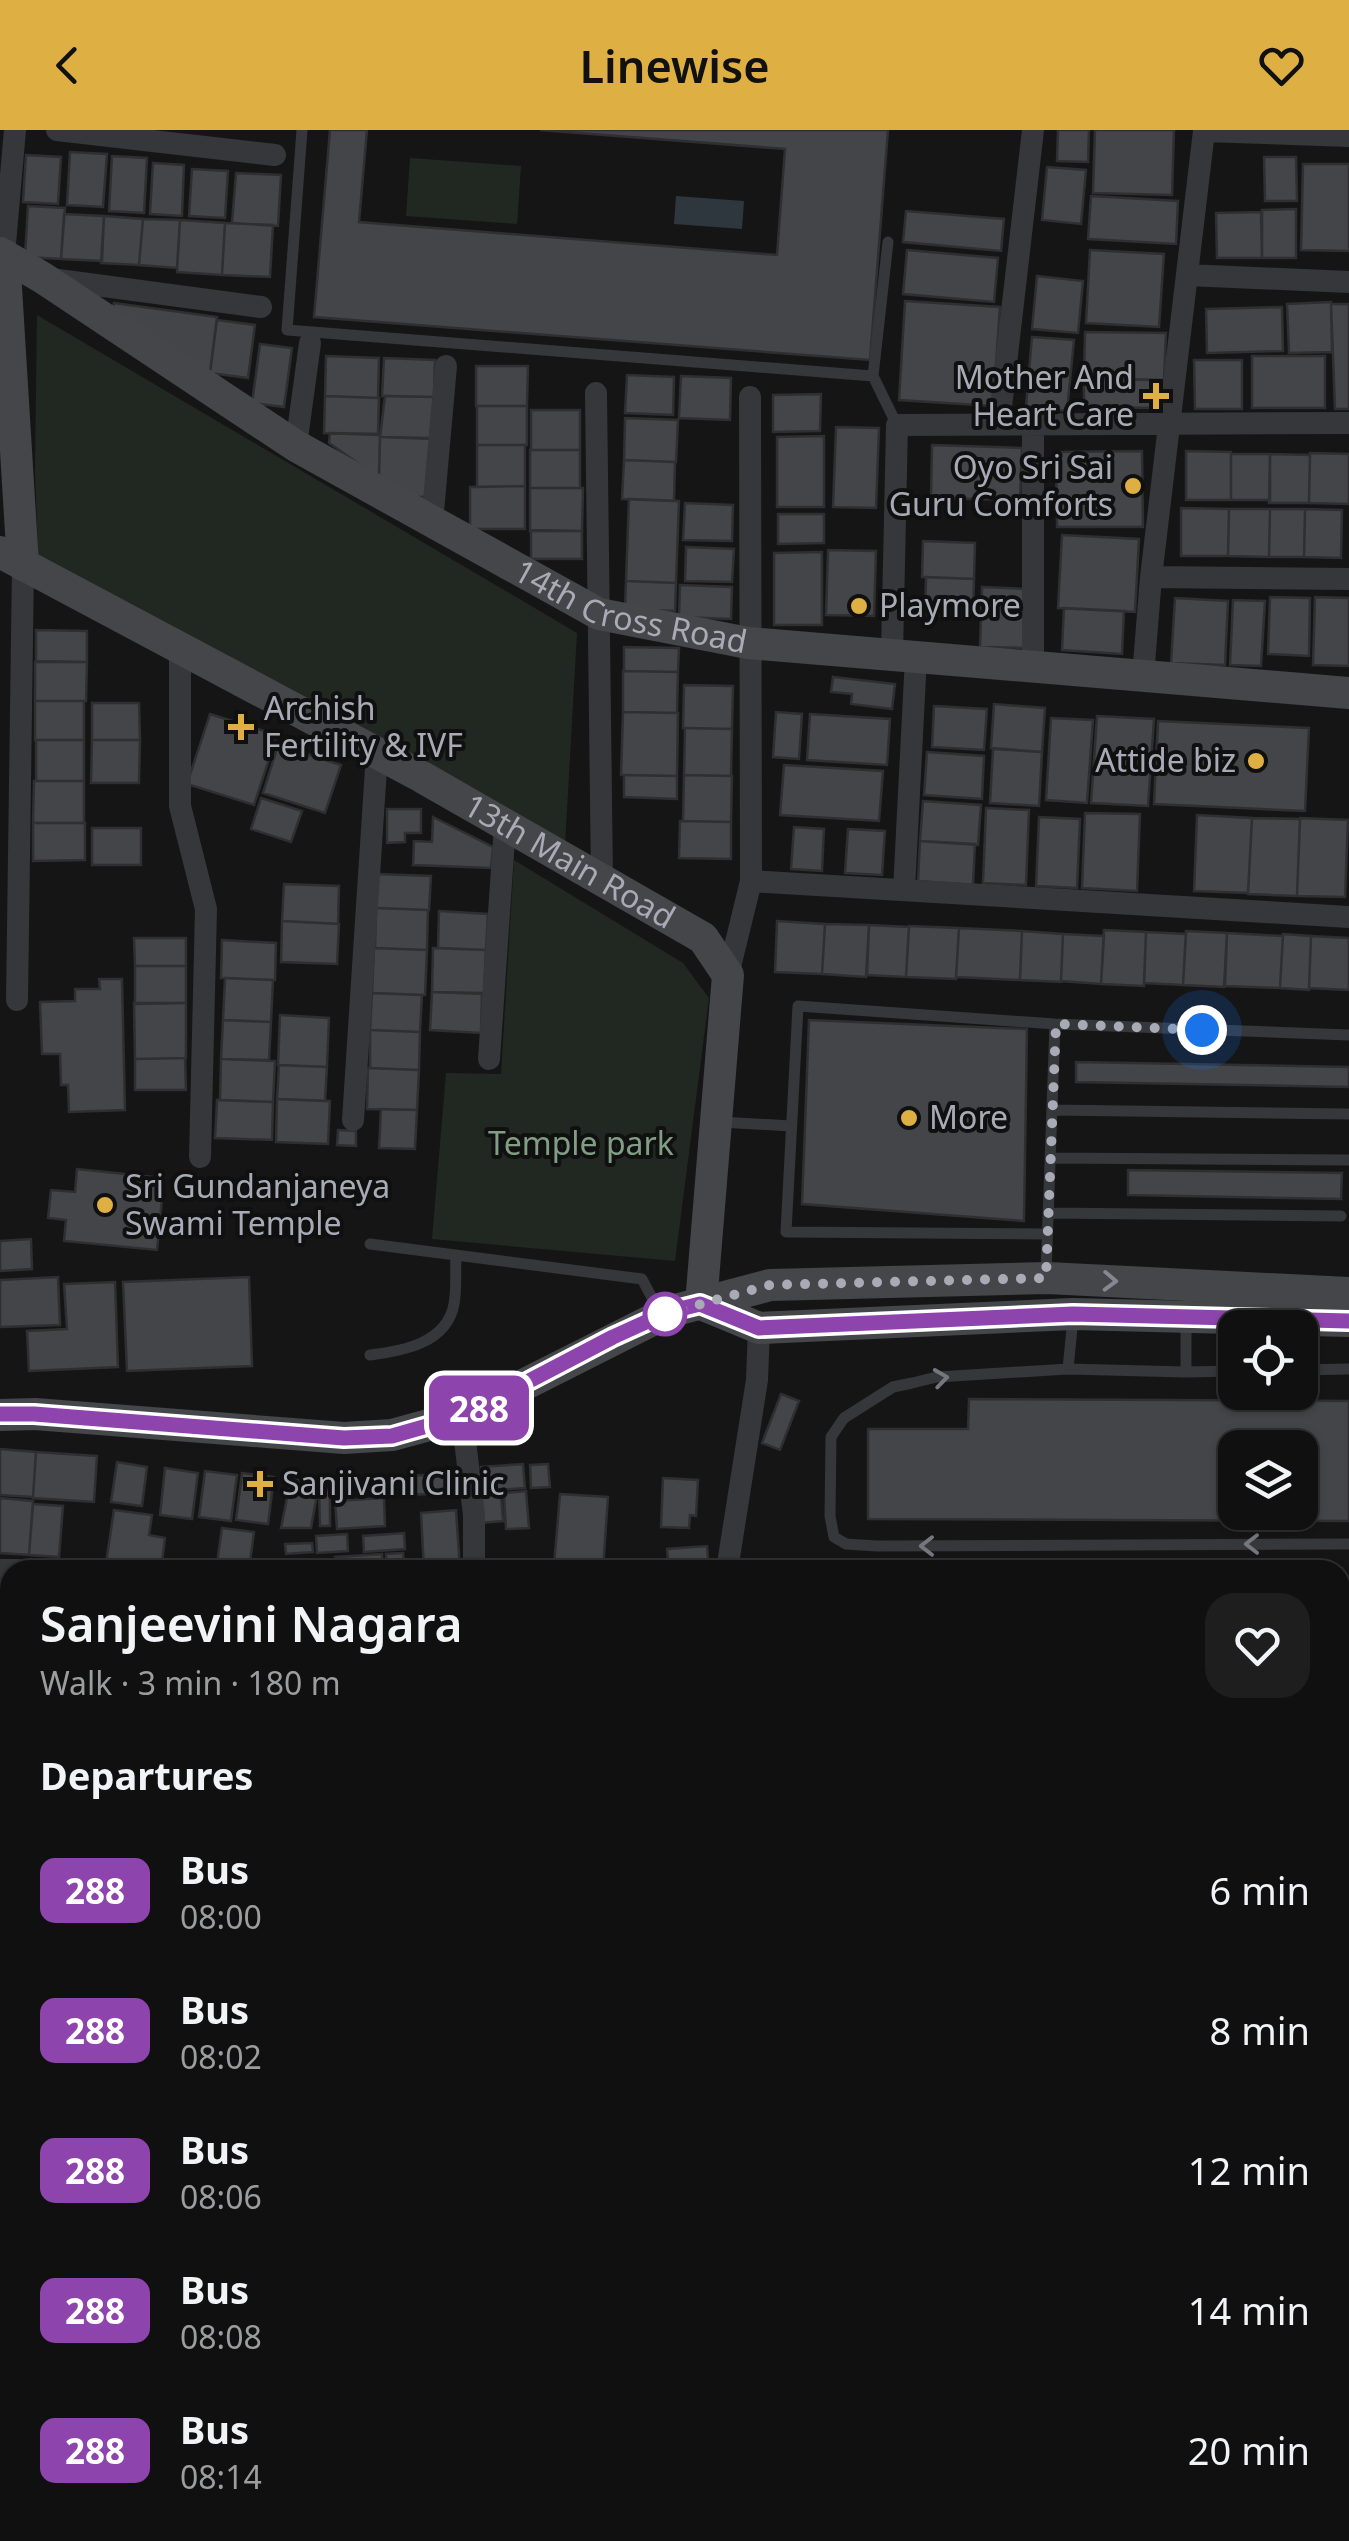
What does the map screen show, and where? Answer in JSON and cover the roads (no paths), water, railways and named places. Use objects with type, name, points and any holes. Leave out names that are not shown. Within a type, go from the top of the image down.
[{"type":"street","points":[[14,130],[2,254],[12,558],[17,1000]]},
{"type":"street","points":[[57,130],[275,156]]},
{"type":"street","points":[[999,424],[1033,130]]},
{"type":"street","points":[[1143,676],[1204,131],[1349,136]]},
{"type":"street","name":"14th Cross Road","points":[[2,254],[296,446],[599,614],[748,644],[1349,693]]},
{"type":"street","points":[[1187,275],[1349,282]]},
{"type":"street","points":[[43,278],[261,307]]},
{"type":"street","points":[[296,446],[310,344]]},
{"type":"street","points":[[432,523],[446,366]]},
{"type":"street","points":[[596,393],[602,880]]},
{"type":"street","points":[[700,1304],[728,975],[751,880],[750,397]]},
{"type":"street","points":[[1033,423],[1033,667]]},
{"type":"street","points":[[904,890],[904,656],[896,425],[1349,423]]},
{"type":"street","name":"13th Main Road","points":[[12,558],[377,753],[703,938],[728,975]]},
{"type":"street","points":[[1151,578],[1349,579]]},
{"type":"street","points":[[180,648],[180,806],[206,908],[200,1157]]},
{"type":"street","points":[[353,1120],[377,753]]},
{"type":"street","points":[[488,1059],[505,825]]},
{"type":"street","points":[[751,880],[1349,917]]},
{"type":"street","points":[[0,1414],[344,1438],[392,1436],[462,1416],[662,1315],[770,1285],[1046,1278],[1349,1293]]},
{"type":"street","points":[[700,1304],[759,1328],[1073,1314],[1349,1321]]},
{"type":"street","points":[[729,1560],[757,1380],[759,1328]]},
{"type":"street","points":[[462,1416],[474,1515],[474,1560]]},
{"type":"lane","points":[[302,130],[287,330],[873,376]]},
{"type":"lane","points":[[888,242],[873,376],[896,425]]},
{"type":"lane","points":[[1047,1234],[786,1232],[798,1006],[1056,1024],[1349,1035]]},
{"type":"lane","points":[[1046,1278],[1056,1024]]},
{"type":"lane","points":[[1052,1110],[1349,1114]]},
{"type":"lane","points":[[716,1121],[792,1126]]},
{"type":"lane","points":[[1050,1158],[1349,1160]]},
{"type":"lane","points":[[1048,1213],[1341,1216]]},
{"type":"lane","points":[[370,1244],[642,1279],[662,1315]]},
{"type":"lane","points":[[370,1356],[422,1345],[439,1330],[454,1308],[456,1255]]},
{"type":"lane","points":[[1068,1369],[1073,1314]]},
{"type":"lane","points":[[1186,1316],[1186,1372]]},
{"type":"lane","points":[[1218,1371],[1068,1369],[937,1377],[893,1388],[844,1418],[831,1437],[830,1516],[834,1537],[846,1544],[877,1546],[1349,1544]]},
{"type":"lane","points":[[1318,1370],[1349,1369]]},
{"type":"place","name":"Mother And Heart Care","points":[[1156,396]]},
{"type":"place","name":"Oyo Sri Sai Guru Comforts","points":[[1133,486]]},
{"type":"place","name":"Playmore","points":[[859,606]]},
{"type":"place","name":"Archish Fertility & IVF","points":[[241,727]]},
{"type":"place","name":"Attide biz","points":[[1256,761]]},
{"type":"place","name":"More","points":[[909,1118]]},
{"type":"place","name":"Sri Gundanjaneya Swami Temple","points":[[105,1205]]},
{"type":"place","name":"Sanjivani Clinic","points":[[260,1484]]},
{"type":"park label","name":"Temple park","points":[[581,1144]]}]
